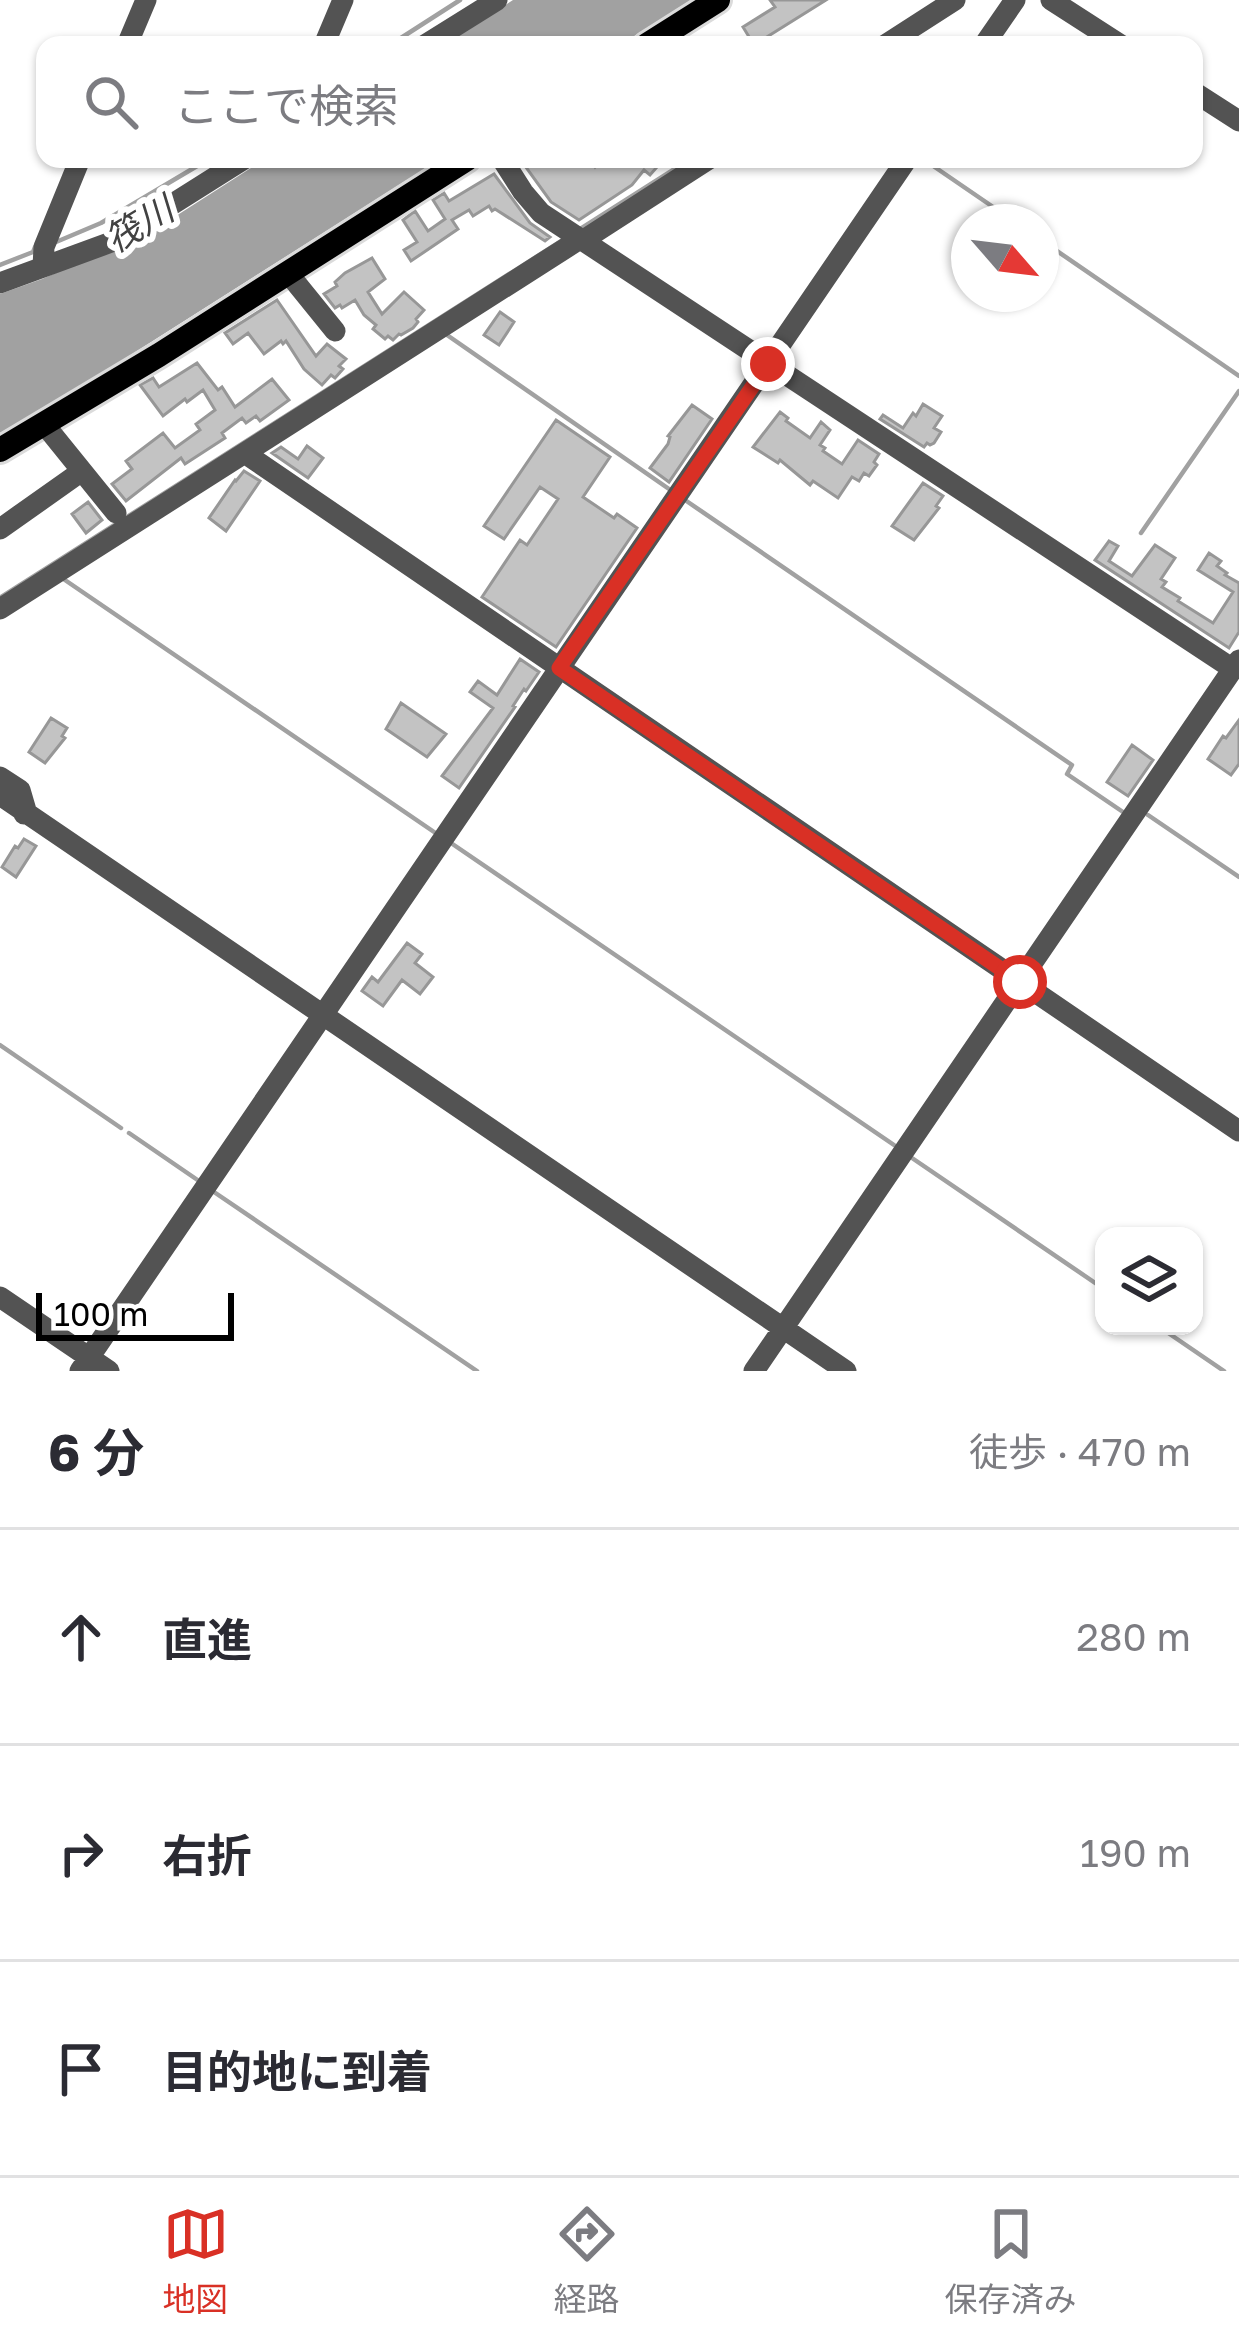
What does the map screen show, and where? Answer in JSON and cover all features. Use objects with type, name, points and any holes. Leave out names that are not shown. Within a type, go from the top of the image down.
[{"type":"main road","points":[[660,36],[718,0]]},
{"type":"main road","points":[[0,450],[453,168]]},
{"type":"street","points":[[131,36],[146,0]]},
{"type":"street","points":[[328,36],[343,0]]},
{"type":"street","points":[[899,36],[955,0]]},
{"type":"street","points":[[990,36],[1015,0]]},
{"type":"street","points":[[1051,0],[1107,36]]},
{"type":"street","points":[[437,36],[484,2]]},
{"type":"street","points":[[1203,98],[1239,121]]},
{"type":"street","points":[[43,267],[44,247],[76,168]]},
{"type":"street","points":[[0,283],[114,241],[230,168]]},
{"type":"street","points":[[508,168],[541,213],[1236,664],[754,1371]]},
{"type":"street","points":[[0,609],[237,449],[695,168]]},
{"type":"street","points":[[85,1364],[901,168]]},
{"type":"street","points":[[288,273],[335,331]]},
{"type":"street","points":[[44,424],[116,513]]},
{"type":"street","points":[[237,449],[1239,1131]]},
{"type":"street","points":[[0,529],[82,471]]},
{"type":"street","points":[[0,776],[20,790],[28,814]]},
{"type":"street","points":[[2,802],[28,814],[846,1371]]},
{"type":"street","points":[[0,1297],[85,1364],[109,1371]]},
{"type":"shaded area","points":[[513,0],[691,0],[634,36],[457,36]]},
{"type":"shaded area","points":[[251,168],[426,168],[0,433],[0,294],[154,230]]},
{"type":"shaded area","points":[[672,168],[679,168],[0,601],[0,595]]},
{"type":"building","points":[[770,0],[826,0],[768,36],[748,36],[743,27],[775,7]]},
{"type":"building","points":[[526,168],[656,168],[650,175],[644,170],[632,185],[579,220],[551,202]]},
{"type":"building","points":[[494,174],[530,223],[550,237],[545,241],[489,206],[473,216],[469,210],[452,220],[458,229],[411,261],[404,250],[417,242],[403,220],[415,211],[428,231],[445,219],[433,200],[444,193],[449,201]]},
{"type":"building","points":[[372,258],[385,279],[368,292],[382,314],[404,292],[424,310],[413,328],[393,340],[373,329],[376,325],[355,300],[335,308],[324,294],[345,273]]},
{"type":"building","points":[[277,300],[316,356],[327,344],[346,359],[335,378],[331,375],[322,385],[304,369],[286,341],[264,354],[248,333],[233,344],[225,333]]},
{"type":"building","points":[[500,312],[514,322],[499,345],[484,335]]},
{"type":"building","points":[[197,363],[235,407],[272,379],[289,400],[260,421],[256,416],[246,423],[242,418],[222,433],[225,438],[185,464],[181,458],[126,501],[112,484],[132,469],[126,461],[163,433],[175,448],[200,430],[196,424],[215,410],[203,390],[163,416],[140,385],[153,378],[159,387]]},
{"type":"building","points":[[923,404],[942,416],[934,428],[941,432],[930,445],[924,447],[880,419],[883,415],[903,428]]},
{"type":"building","points":[[692,405],[712,419],[669,482],[650,468]]},
{"type":"building","points":[[780,412],[810,438],[821,422],[830,430],[820,445],[823,451],[842,464],[858,440],[879,454],[877,465],[859,481],[852,477],[838,498],[813,481],[810,485],[780,460],[753,447]]},
{"type":"building","points":[[556,420],[610,457],[583,497],[637,528],[556,647],[482,597],[520,540],[527,545],[558,499],[540,487],[504,539],[484,526]]},
{"type":"building","points":[[307,446],[323,458],[308,478],[272,453],[281,447],[298,459]]},
{"type":"building","points":[[244,471],[260,481],[226,531],[209,518]]},
{"type":"building","points":[[923,483],[943,496],[914,540],[892,526]]},
{"type":"building","points":[[88,502],[102,520],[86,533],[72,514]]},
{"type":"building","points":[[1109,541],[1118,546],[1109,561],[1132,576],[1155,545],[1175,558],[1161,579],[1166,582],[1162,587],[1213,623],[1233,592],[1198,570],[1209,553],[1221,561],[1217,566],[1239,583],[1239,632],[1229,648],[1095,560]]},
{"type":"building","points":[[520,659],[539,672],[459,788],[442,776],[493,708],[470,692],[478,681],[497,695]]},
{"type":"building","points":[[401,703],[446,734],[427,757],[386,729]]},
{"type":"building","points":[[51,718],[67,728],[65,738],[45,763],[29,752]]},
{"type":"building","points":[[1239,720],[1239,764],[1231,775],[1208,759]]},
{"type":"building","points":[[1132,745],[1153,760],[1128,796],[1107,782]]},
{"type":"building","points":[[24,839],[36,846],[16,877],[2,867]]},
{"type":"building","points":[[407,943],[422,954],[415,963],[433,977],[420,994],[402,980],[383,1006],[362,991],[372,977],[378,982]]},
{"type":"waterway","points":[[404,36],[460,0]]},
{"type":"waterway","name":"筏川","points":[[56,242],[101,223],[194,168]]},
{"type":"waterway","points":[[936,168],[989,204]]},
{"type":"waterway","points":[[0,265],[35,247]]},
{"type":"waterway","points":[[1059,252],[1239,376]]},
{"type":"waterway","points":[[447,335],[669,489]]},
{"type":"waterway","points":[[1141,533],[1239,391]]},
{"type":"waterway","points":[[685,500],[1072,765],[1067,774],[1123,812]]},
{"type":"waterway","points":[[62,578],[437,834]]},
{"type":"waterway","points":[[1148,815],[1239,877]]},
{"type":"waterway","points":[[451,843],[894,1145]]},
{"type":"waterway","points":[[0,1045],[121,1128]]},
{"type":"waterway","points":[[129,1133],[199,1181]]},
{"type":"waterway","points":[[912,1158],[1095,1283]]},
{"type":"waterway","points":[[214,1192],[477,1371]]},
{"type":"waterway","points":[[1171,1335],[1224,1371]]},
{"type":"route","points":[[768,364],[559,668],[1020,982]]}]
